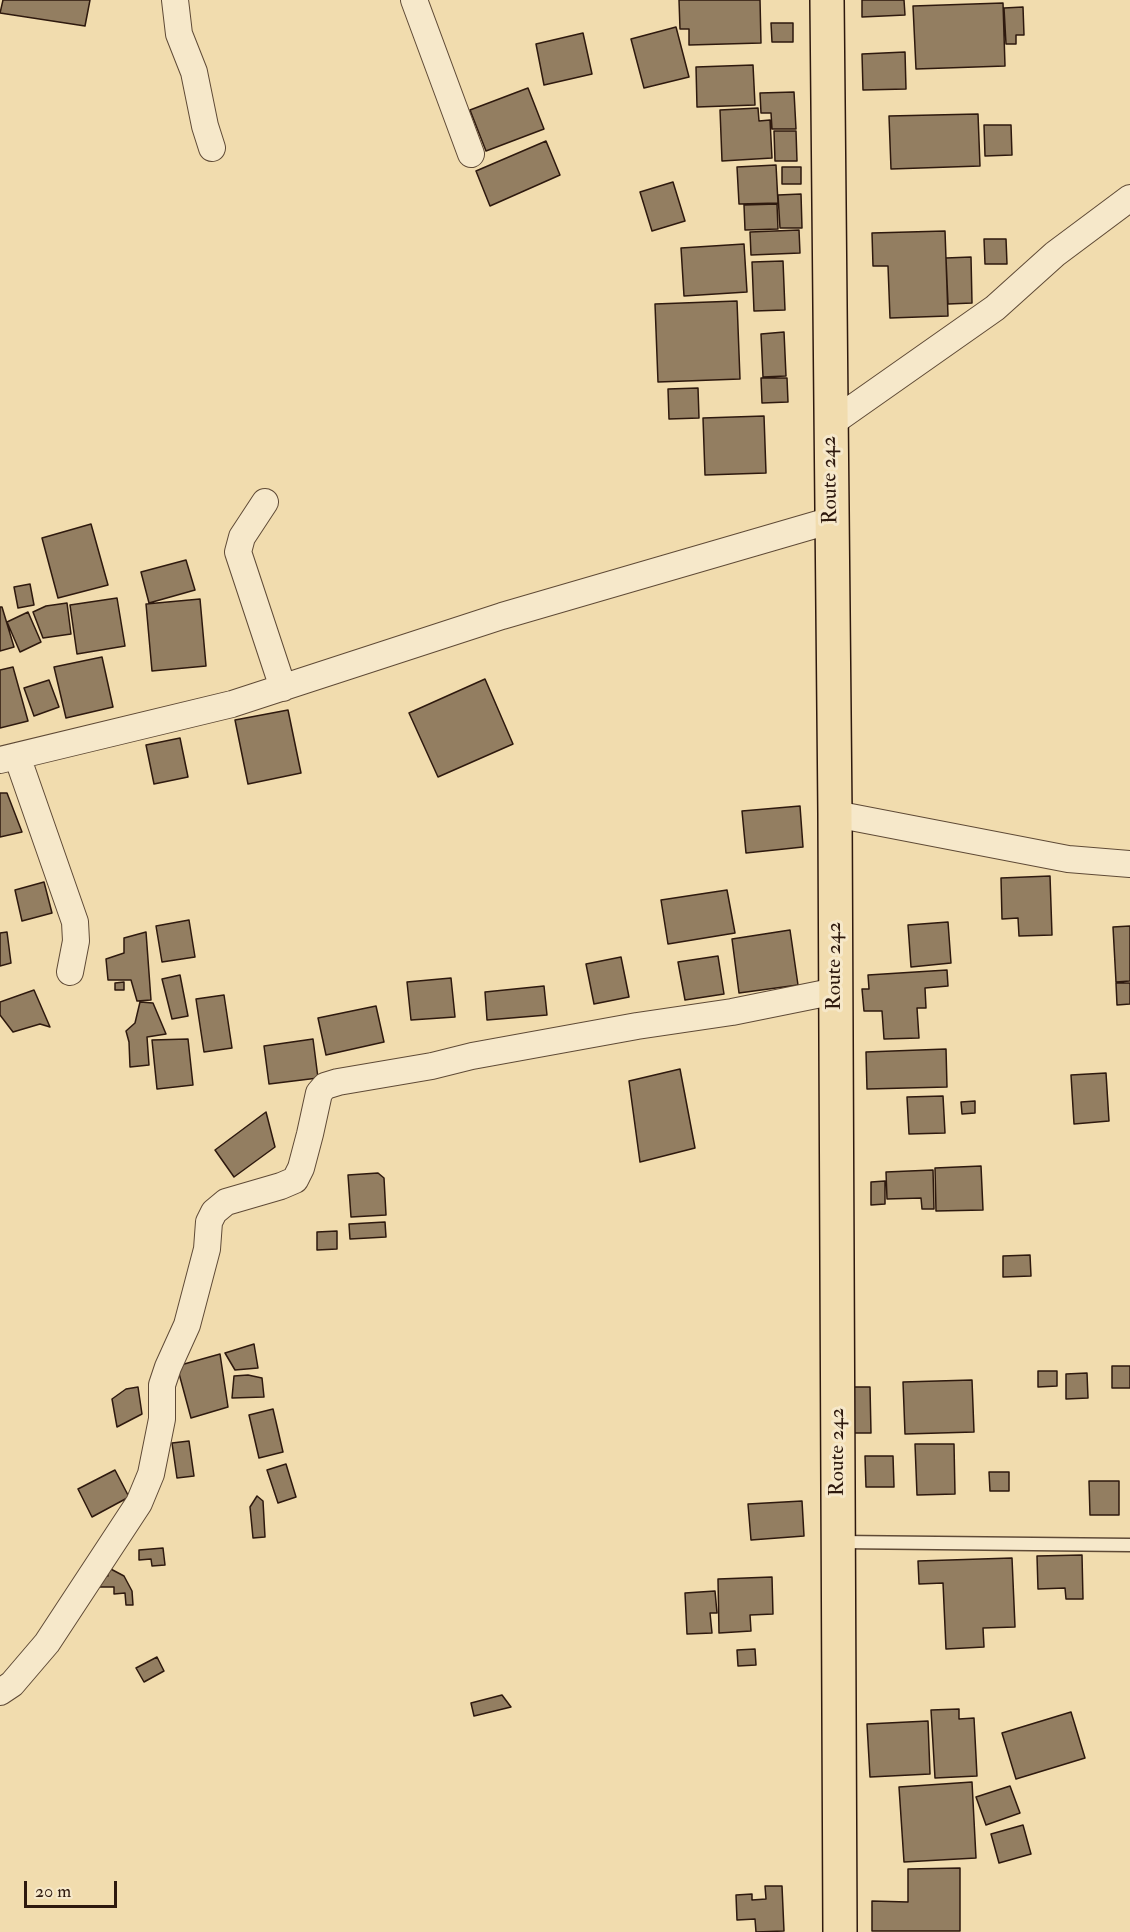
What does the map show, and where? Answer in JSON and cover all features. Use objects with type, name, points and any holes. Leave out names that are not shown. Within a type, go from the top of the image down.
[{"type":"main road","name":"Route 242","points":[[827,0],[835,814],[840,1932]]},
{"type":"street","points":[[175,0],[180,34],[194,72],[212,148]]},
{"type":"street","points":[[414,0],[471,154]]},
{"type":"street","points":[[830,424],[995,308],[1055,254],[1130,198]]},
{"type":"street","points":[[265,502],[242,537],[238,552],[283,688]]},
{"type":"street","points":[[70,972],[76,941],[75,922],[8,758],[232,704],[502,616],[832,520]]},
{"type":"street","points":[[835,814],[1068,859],[1130,864]]},
{"type":"street","points":[[0,1692],[12,1684],[48,1643],[139,1503],[151,1474],[160,1430],[162,1385],[187,1325],[207,1249],[209,1222],[214,1212],[226,1202],[295,1180],[301,1168],[319,1093],[325,1086],[484,1054],[637,1026],[732,1012],[836,991]]},
{"type":"lane","points":[[838,1542],[1130,1545]]},
{"type":"building","points":[[3,0],[90,0],[85,26],[0,13]]},
{"type":"building","points":[[679,0],[760,0],[761,43],[689,45],[689,29],[680,29]]},
{"type":"building","points":[[862,0],[904,0],[905,15],[862,17]]},
{"type":"building","points":[[1003,3],[1005,66],[916,69],[913,6]]},
{"type":"building","points":[[1023,7],[1024,35],[1016,35],[1016,44],[1006,44],[1004,8]]},
{"type":"building","points":[[771,23],[793,23],[793,42],[772,42]]},
{"type":"building","points":[[676,27],[689,77],[644,88],[631,39]]},
{"type":"building","points":[[583,33],[592,74],[544,85],[536,44]]},
{"type":"building","points":[[905,52],[906,89],[863,90],[862,54]]},
{"type":"building","points":[[753,65],[755,105],[697,107],[696,67]]},
{"type":"building","points":[[528,88],[544,129],[486,151],[470,110]]},
{"type":"building","points":[[794,92],[796,129],[772,129],[771,113],[761,113],[760,93]]},
{"type":"building","points":[[758,108],[759,121],[770,120],[772,158],[722,161],[720,110]]},
{"type":"building","points":[[978,114],[980,166],[891,169],[889,116]]},
{"type":"building","points":[[984,125],[1011,125],[1012,155],[985,156]]},
{"type":"building","points":[[774,131],[796,131],[797,161],[775,161]]},
{"type":"building","points":[[546,141],[560,175],[490,206],[476,171]]},
{"type":"building","points":[[776,165],[778,203],[739,204],[737,167]]},
{"type":"building","points":[[782,167],[801,167],[801,184],[782,184]]},
{"type":"building","points":[[673,182],[685,221],[652,231],[640,192]]},
{"type":"building","points":[[801,194],[802,228],[780,228],[778,195]]},
{"type":"building","points":[[777,204],[778,229],[745,230],[744,205]]},
{"type":"building","points":[[799,230],[800,253],[751,255],[750,232]]},
{"type":"building","points":[[945,231],[948,316],[890,318],[888,266],[873,266],[872,233]]},
{"type":"building","points":[[984,239],[1006,239],[1007,264],[985,264]]},
{"type":"building","points":[[744,244],[747,292],[684,296],[681,248]]},
{"type":"building","points":[[971,257],[972,303],[948,304],[946,258]]},
{"type":"building","points":[[783,261],[785,310],[754,311],[752,262]]},
{"type":"building","points":[[737,301],[740,379],[658,382],[655,304]]},
{"type":"building","points":[[784,332],[786,376],[763,377],[761,334]]},
{"type":"building","points":[[761,378],[787,378],[788,402],[762,403]]},
{"type":"building","points":[[698,388],[699,418],[669,419],[668,389]]},
{"type":"building","points":[[764,416],[766,473],[705,475],[703,418]]},
{"type":"building","points":[[91,524],[108,585],[58,598],[42,538]]},
{"type":"building","points":[[186,560],[195,590],[149,603],[141,572]]},
{"type":"building","points":[[30,584],[34,605],[18,608],[14,587]]},
{"type":"building","points":[[117,598],[125,646],[77,654],[70,605]]},
{"type":"building","points":[[200,599],[206,666],[152,671],[146,604]]},
{"type":"building","points":[[67,603],[71,634],[43,638],[33,612],[46,606]]},
{"type":"building","points":[[0,607],[2,607],[14,647],[0,651]]},
{"type":"building","points":[[28,612],[41,642],[20,652],[7,622]]},
{"type":"building","points":[[102,657],[113,707],[66,718],[54,667]]},
{"type":"building","points":[[13,667],[28,721],[0,728],[0,670]]},
{"type":"building","points":[[485,679],[513,744],[438,777],[409,713]]},
{"type":"building","points":[[49,680],[59,707],[34,716],[24,688]]},
{"type":"building","points":[[288,710],[301,773],[248,784],[235,720]]},
{"type":"building","points":[[180,738],[188,777],[154,784],[146,745]]},
{"type":"building","points":[[0,793],[7,793],[22,832],[0,837]]},
{"type":"building","points":[[800,806],[803,847],[746,853],[742,811]]},
{"type":"building","points":[[1050,876],[1052,935],[1019,936],[1018,918],[1002,919],[1001,878]]},
{"type":"building","points":[[44,882],[52,913],[22,921],[15,890]]},
{"type":"building","points":[[727,890],[735,933],[668,944],[661,900]]},
{"type":"building","points":[[189,920],[195,957],[162,962],[156,926]]},
{"type":"building","points":[[948,922],[951,963],[911,967],[908,925]]},
{"type":"building","points":[[1130,926],[1130,981],[1116,982],[1113,927]]},
{"type":"building","points":[[790,930],[798,985],[739,993],[732,939]]},
{"type":"building","points":[[7,932],[11,963],[0,966],[0,933]]},
{"type":"building","points":[[146,932],[151,1000],[137,1001],[131,980],[108,980],[106,959],[124,953],[124,938]]},
{"type":"building","points":[[718,956],[724,994],[685,1000],[678,962]]},
{"type":"building","points":[[621,957],[629,997],[594,1004],[586,964]]},
{"type":"building","points":[[947,970],[948,986],[925,988],[926,1008],[917,1008],[919,1038],[884,1039],[882,1011],[864,1011],[862,989],[869,989],[868,975]]},
{"type":"building","points":[[180,975],[188,1016],[172,1019],[162,979]]},
{"type":"building","points":[[451,978],[455,1017],[411,1020],[407,982]]},
{"type":"building","points":[[124,982],[124,990],[115,990],[115,983]]},
{"type":"building","points":[[1116,983],[1130,983],[1130,1004],[1117,1005]]},
{"type":"building","points":[[544,986],[547,1015],[487,1020],[485,992]]},
{"type":"building","points":[[34,990],[50,1027],[40,1024],[13,1032],[0,1015],[0,1002]]},
{"type":"building","points":[[224,995],[232,1048],[204,1052],[196,999]]},
{"type":"building","points":[[140,1002],[153,1003],[166,1034],[147,1037],[149,1065],[130,1067],[126,1031],[135,1023]]},
{"type":"building","points":[[376,1006],[384,1042],[326,1055],[318,1018]]},
{"type":"building","points":[[188,1039],[193,1085],[157,1089],[152,1040]]},
{"type":"building","points":[[313,1039],[318,1078],[269,1084],[264,1046]]},
{"type":"building","points":[[946,1049],[947,1087],[867,1089],[866,1052]]},
{"type":"building","points":[[680,1069],[695,1148],[640,1162],[629,1081]]},
{"type":"building","points":[[1106,1073],[1109,1121],[1074,1124],[1071,1075]]},
{"type":"building","points":[[943,1096],[945,1133],[909,1134],[907,1097]]},
{"type":"building","points":[[975,1101],[975,1113],[962,1114],[961,1102]]},
{"type":"building","points":[[266,1112],[275,1147],[234,1177],[215,1150]]},
{"type":"building","points":[[981,1166],[983,1210],[936,1211],[935,1168]]},
{"type":"building","points":[[933,1170],[934,1209],[922,1209],[921,1198],[887,1199],[886,1172]]},
{"type":"building","points":[[378,1173],[384,1178],[386,1215],[351,1217],[348,1175]]},
{"type":"building","points":[[885,1181],[885,1204],[871,1205],[871,1182]]},
{"type":"building","points":[[385,1222],[386,1237],[350,1239],[349,1224]]},
{"type":"building","points":[[337,1231],[337,1249],[317,1250],[317,1232]]},
{"type":"building","points":[[1030,1255],[1031,1276],[1003,1277],[1003,1256]]},
{"type":"building","points":[[254,1344],[258,1368],[235,1370],[225,1353]]},
{"type":"building","points":[[220,1354],[228,1407],[191,1418],[177,1366]]},
{"type":"building","points":[[1112,1366],[1130,1366],[1130,1388],[1112,1388]]},
{"type":"building","points":[[1038,1371],[1057,1371],[1057,1386],[1038,1387]]},
{"type":"building","points":[[1087,1373],[1088,1398],[1066,1399],[1066,1374]]},
{"type":"building","points":[[248,1375],[262,1378],[264,1397],[232,1398],[234,1376]]},
{"type":"building","points":[[972,1380],[974,1432],[905,1434],[903,1382]]},
{"type":"building","points":[[138,1387],[142,1414],[117,1427],[112,1399],[126,1389]]},
{"type":"building","points":[[848,1387],[870,1387],[871,1433],[850,1433]]},
{"type":"building","points":[[273,1409],[283,1452],[259,1458],[249,1415]]},
{"type":"building","points":[[189,1441],[194,1476],[177,1478],[172,1443]]},
{"type":"building","points":[[915,1444],[954,1444],[955,1494],[917,1495]]},
{"type":"building","points":[[865,1456],[893,1456],[894,1487],[866,1487]]},
{"type":"building","points":[[286,1464],[296,1497],[278,1503],[267,1470]]},
{"type":"building","points":[[115,1470],[129,1497],[92,1517],[78,1489]]},
{"type":"building","points":[[989,1472],[1009,1472],[1009,1491],[990,1491]]},
{"type":"building","points":[[1089,1481],[1119,1481],[1119,1515],[1090,1515]]},
{"type":"building","points":[[257,1496],[263,1501],[265,1537],[253,1538],[250,1507]]},
{"type":"building","points":[[802,1501],[804,1536],[751,1540],[748,1504]]},
{"type":"building","points":[[163,1548],[165,1565],[152,1566],[151,1559],[139,1560],[139,1550]]},
{"type":"building","points":[[1082,1555],[1083,1599],[1066,1599],[1065,1588],[1038,1589],[1037,1556]]},
{"type":"building","points":[[1012,1558],[1015,1627],[983,1628],[984,1647],[946,1649],[943,1583],[919,1584],[918,1561]]},
{"type":"building","points":[[107,1567],[124,1576],[132,1591],[133,1605],[126,1605],[125,1593],[114,1594],[114,1587],[97,1587],[96,1576],[108,1576]]},
{"type":"building","points":[[772,1577],[773,1614],[750,1615],[751,1631],[719,1633],[718,1579]]},
{"type":"building","points":[[715,1591],[717,1613],[710,1613],[712,1633],[687,1634],[685,1593]]},
{"type":"building","points":[[755,1649],[756,1665],[738,1666],[737,1650]]},
{"type":"building","points":[[157,1657],[164,1671],[144,1682],[136,1668]]},
{"type":"building","points":[[502,1695],[511,1707],[474,1716],[471,1703]]},
{"type":"building","points":[[959,1709],[959,1719],[974,1718],[977,1776],[935,1778],[931,1710]]},
{"type":"building","points":[[1071,1712],[1085,1758],[1016,1779],[1002,1733]]},
{"type":"building","points":[[928,1721],[930,1774],[870,1777],[867,1724]]},
{"type":"building","points":[[972,1782],[976,1858],[904,1862],[899,1787]]},
{"type":"building","points":[[1010,1786],[1020,1813],[986,1825],[976,1797]]},
{"type":"building","points":[[1023,1825],[1031,1854],[999,1863],[991,1834]]},
{"type":"building","points":[[960,1868],[960,1931],[872,1931],[872,1901],[908,1902],[908,1869]]},
{"type":"building","points":[[765,1886],[782,1886],[784,1931],[756,1932],[755,1919],[737,1920],[736,1895],[752,1894],[752,1900],[766,1899]]}]
